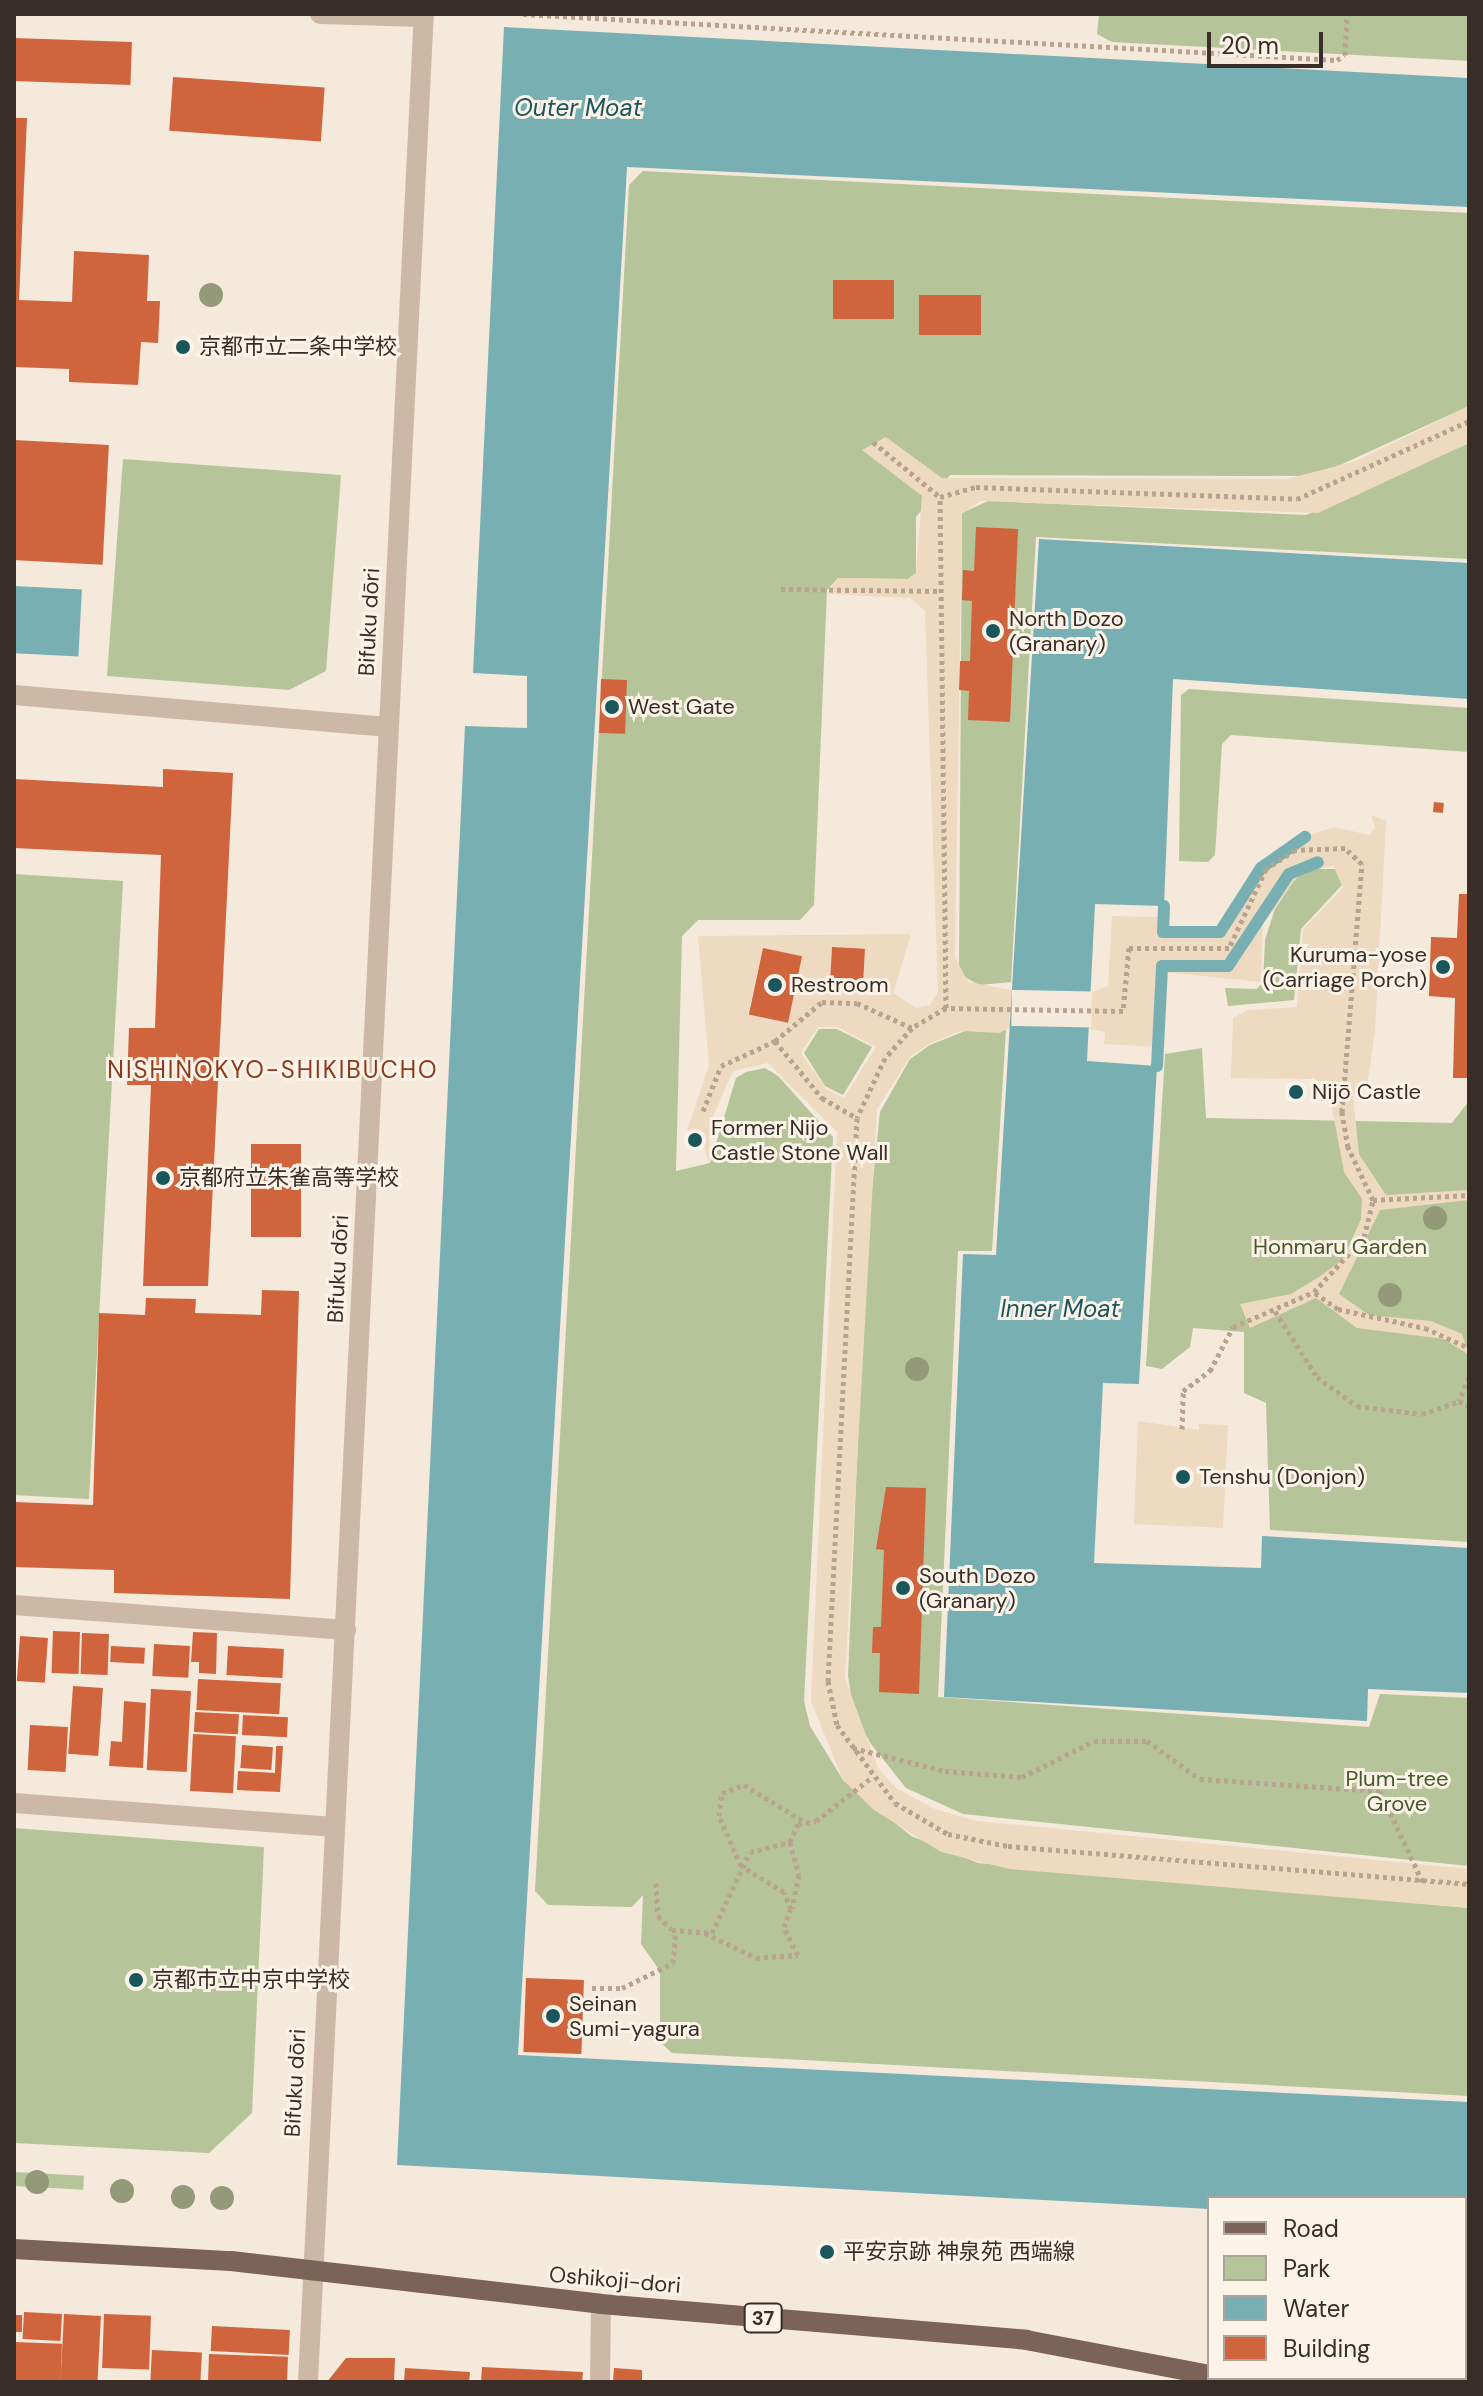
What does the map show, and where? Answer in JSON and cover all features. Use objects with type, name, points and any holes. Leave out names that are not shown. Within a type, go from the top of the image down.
[{"type":"main road","name":"Oshikoji-dori","points":[[14,2249],[315,2271],[601,2304],[1026,2340],[1207,2375]]},
{"type":"street","points":[[320,14],[424,16]]},
{"type":"street","name":"Bifuku dōri","points":[[308,2382],[315,2271],[314,2166],[346,1630],[424,16]]},
{"type":"street","points":[[14,695],[388,727]]},
{"type":"street","points":[[14,1605],[346,1630]]},
{"type":"street","points":[[14,1803],[334,1827]]},
{"type":"street","points":[[600,2382],[601,2304]]},
{"type":"path","points":[[523,14],[1337,60],[1345,55],[1347,14]]},
{"type":"path","points":[[940,497],[976,487],[1297,499],[1469,421]]},
{"type":"path","points":[[873,442],[940,497]]},
{"type":"path","points":[[940,497],[946,1008]]},
{"type":"path","points":[[781,589],[941,591]]},
{"type":"path","points":[[1182,1429],[1183,1391],[1210,1371],[1233,1327],[1314,1292],[1349,1260],[1373,1200],[1348,1147],[1342,1112],[1362,864],[1345,848],[1295,850],[1266,869],[1229,948],[1129,948],[1123,1011],[946,1008],[912,1028],[885,1058],[857,1118],[828,1681],[837,1725],[871,1778],[895,1803],[948,1834],[1008,1846],[1423,1883],[1469,1884]]},
{"type":"path","points":[[703,1111],[721,1066],[775,1041],[822,1002],[857,1003],[912,1028]]},
{"type":"path","points":[[775,1041],[822,1098],[857,1118]]},
{"type":"path","points":[[1373,1200],[1469,1195]]},
{"type":"path","points":[[1314,1292],[1373,1322],[1425,1328],[1469,1348]]},
{"type":"path","points":[[1275,1311],[1317,1377],[1357,1406],[1422,1414],[1459,1401],[1469,1406]]},
{"type":"path","points":[[1459,1401],[1469,1377]]},
{"type":"path","points":[[852,1748],[945,1771],[1022,1777],[1094,1741],[1147,1741],[1200,1779],[1380,1791],[1423,1883]]},
{"type":"path","points":[[790,1842],[805,1822],[871,1778]]},
{"type":"path","points":[[791,1909],[784,1892],[741,1866],[719,1816],[722,1793],[744,1785],[805,1822]]},
{"type":"path","points":[[656,1883],[658,1916],[676,1931],[712,1933],[741,1866],[771,1842],[790,1842]]},
{"type":"path","points":[[705,1933],[756,1958],[780,1960],[798,1955],[784,1927],[799,1875],[790,1842]]},
{"type":"path","points":[[592,1988],[622,1988],[673,1963],[676,1931]]},
{"type":"green space","points":[[1099,14],[1469,14],[1469,61],[1112,42],[1097,34]]},
{"type":"green space","points":[[643,171],[1469,213],[1469,406],[1316,476],[950,475],[916,517],[916,573],[908,579],[838,578],[827,590],[814,905],[800,920],[698,920],[682,936],[676,1171],[710,1163],[736,1078],[746,1072],[765,1068],[778,1076],[833,1137],[804,1701],[810,1726],[843,1780],[911,1836],[978,1863],[1469,1908],[1469,2096],[672,2053],[660,2042],[660,1971],[641,1944],[643,1895],[632,1907],[548,1905],[535,1891],[629,185]]},
{"type":"green space","points":[[1469,443],[1469,559],[1036,537],[1011,982],[979,985],[959,974],[962,513],[988,501],[1306,515]]},
{"type":"green space","points":[[123,459],[341,475],[326,671],[289,690],[107,676]]},
{"type":"green space","points":[[1189,689],[1469,708],[1469,752],[1231,735],[1222,744],[1215,855],[1208,862],[1179,861],[1181,695]]},
{"type":"green space","points":[[1307,869],[1335,869],[1342,885],[1301,929],[1294,1000],[1228,1006],[1225,988],[1257,989],[1263,982],[1265,940],[1280,893]]},
{"type":"green space","points":[[14,874],[123,881],[89,1499],[14,1495]]},
{"type":"green space","points":[[819,1029],[837,1029],[872,1047],[843,1095],[825,1086],[804,1053]]},
{"type":"green space","name":"Plum-tree Grove","points":[[1006,1030],[992,1251],[958,1251],[938,1697],[1369,1727],[1380,1694],[1469,1698],[1469,1866],[963,1814],[906,1788],[871,1744],[854,1713],[848,1676],[866,1248],[880,1112],[910,1059],[930,1045],[965,1031]]},
{"type":"green space","name":"Honmaru Garden","points":[[1202,1048],[1206,1118],[1452,1123],[1469,1101],[1469,1542],[1270,1530],[1266,1403],[1244,1393],[1244,1332],[1193,1328],[1190,1347],[1162,1369],[1146,1366],[1165,1054]]},
{"type":"green space","name":"京都市立中京中学校","points":[[14,1828],[264,1847],[252,2113],[209,2153],[14,2143]]},
{"type":"green space","points":[[14,2172],[84,2176],[83,2190],[14,2186]]},
{"type":"shaded area","points":[[1469,406],[1469,443],[1318,513],[981,501],[962,513],[955,957],[968,982],[1012,990],[1011,1026],[1000,1033],[960,1031],[931,1043],[910,1057],[877,1109],[845,1678],[878,1768],[896,1788],[935,1809],[977,1821],[1469,1869],[1469,1908],[1009,1869],[941,1852],[874,1810],[843,1780],[811,1701],[837,1132],[768,1063],[733,1071],[710,1123],[709,1162],[700,1132],[687,1131],[709,1065],[698,936],[911,934],[893,993],[916,1008],[930,1005],[938,992],[925,611],[910,598],[827,594],[838,578],[908,579],[916,573],[922,496],[862,450],[886,437],[942,478],[1287,479],[1356,461]],"holes":[[[832,947],[865,949],[863,983]],[[763,948],[802,957],[788,1022],[748,1014]],[[818,1027],[837,1027],[876,1047],[844,1098],[825,1088],[801,1053]]]},
{"type":"shaded area","points":[[1371,815],[1386,821],[1375,1031],[1368,1079],[1353,1095],[1359,1154],[1386,1195],[1469,1190],[1469,1200],[1380,1210],[1339,1294],[1369,1315],[1431,1321],[1462,1334],[1469,1355],[1444,1339],[1357,1328],[1316,1298],[1250,1328],[1240,1304],[1291,1294],[1319,1277],[1343,1259],[1361,1219],[1362,1199],[1344,1172],[1328,1087],[1315,1079],[1231,1078],[1233,1018],[1248,1010],[1297,1007],[1303,929],[1343,888],[1334,866],[1300,872],[1273,912],[1263,912],[1261,982],[1164,972],[1160,1047],[1104,1044],[1105,1032],[1089,1029],[1092,992],[1108,986],[1112,916],[1164,917],[1166,929],[1215,929],[1253,872],[1309,835],[1334,827],[1369,835],[1375,828]]},
{"type":"shaded area","points":[[1138,1421],[1199,1430],[1199,1424],[1228,1425],[1223,1528],[1134,1524]]},
{"type":"water","name":"Outer Moat","points":[[504,27],[1469,78],[1469,207],[627,167],[518,2055],[1469,2102],[1469,2304],[1467,2196],[1207,2196],[1207,2209],[397,2165],[465,726],[527,728],[527,676],[473,673]]},
{"type":"water","name":"Inner Moat","points":[[1039,539],[1469,563],[1469,699],[1173,679],[1164,906],[1095,904],[1087,1061],[1157,1066],[1139,1384],[1103,1383],[1094,1563],[1261,1568],[1262,1536],[1469,1548],[1469,1693],[1368,1689],[1367,1721],[944,1697],[963,1254],[996,1255]]},
{"type":"water","points":[[14,586],[82,590],[78,656],[14,653]]},
{"type":"pier","points":[[1012,990],[1092,991],[1091,1027],[1011,1026]]},
{"type":"building","points":[[14,38],[132,42],[130,85],[14,81]]},
{"type":"building","points":[[173,77],[325,88],[321,141],[169,131]]},
{"type":"building","points":[[14,118],[27,118],[19,300],[72,302],[74,251],[149,255],[147,301],[160,301],[158,343],[141,342],[138,385],[69,382],[69,369],[14,367]]},
{"type":"building","points":[[833,280],[894,280],[894,319],[833,319]]},
{"type":"building","points":[[919,295],[981,295],[981,335],[919,335]]},
{"type":"building","points":[[14,440],[109,445],[103,565],[14,560]]},
{"type":"building","name":"North Dozo (Granary)","points":[[976,527],[1018,529],[1010,722],[968,720],[969,691],[959,690],[960,661],[970,661],[972,601],[962,600],[963,570],[974,571]]},
{"type":"building","name":"West Gate","points":[[601,679],[627,680],[625,734],[599,733]]},
{"type":"building","points":[[163,769],[233,773],[208,1286],[143,1286],[151,1085],[127,1085],[129,1028],[155,1028],[161,855],[14,848],[14,779],[163,787]]},
{"type":"building","points":[[1434,802],[1444,803],[1443,813],[1433,812]]},
{"type":"building","points":[[1459,894],[1469,894],[1469,1078],[1453,1078],[1455,998],[1429,996],[1431,937],[1457,938]]},
{"type":"building","points":[[832,947],[865,949],[863,983],[830,981]]},
{"type":"building","name":"Restroom","points":[[763,948],[802,956],[788,1023],[749,1015]]},
{"type":"building","points":[[251,1144],[301,1144],[301,1237],[251,1237]]},
{"type":"building","points":[[262,1290],[299,1291],[290,1599],[114,1593],[114,1570],[14,1567],[14,1502],[93,1505],[99,1313],[145,1315],[146,1298],[196,1299],[195,1313],[261,1315]]},
{"type":"building","name":"South Dozo (Granary)","points":[[886,1487],[926,1488],[919,1694],[879,1692],[880,1653],[872,1653],[873,1627],[881,1627],[884,1550],[876,1549]]},
{"type":"building","points":[[53,1631],[80,1632],[79,1674],[52,1673]]},
{"type":"building","points":[[193,1632],[217,1633],[216,1674],[199,1673],[199,1662],[191,1662]]},
{"type":"building","points":[[82,1633],[109,1634],[108,1675],[81,1674]]},
{"type":"building","points":[[20,1636],[48,1638],[45,1683],[17,1681]]},
{"type":"building","points":[[154,1644],[190,1646],[188,1678],[152,1676]]},
{"type":"building","points":[[111,1646],[145,1648],[144,1664],[110,1662]]},
{"type":"building","points":[[228,1646],[284,1649],[282,1678],[226,1675]]},
{"type":"building","points":[[198,1679],[281,1683],[279,1714],[196,1710]]},
{"type":"building","points":[[73,1686],[103,1688],[98,1756],[68,1754]]},
{"type":"building","points":[[151,1689],[191,1691],[187,1772],[147,1770]]},
{"type":"building","points":[[124,1701],[146,1703],[143,1768],[109,1766],[111,1741],[122,1742]]},
{"type":"building","points":[[195,1712],[239,1714],[238,1734],[194,1732]]},
{"type":"building","points":[[243,1715],[288,1717],[287,1737],[242,1735]]},
{"type":"building","points":[[30,1725],[68,1727],[66,1772],[28,1770]]},
{"type":"building","points":[[193,1734],[236,1736],[233,1793],[190,1791]]},
{"type":"building","points":[[242,1745],[273,1747],[271,1770],[240,1768]]},
{"type":"building","points":[[276,1746],[283,1746],[280,1792],[237,1790],[238,1771],[275,1773]]},
{"type":"building","name":"Seinan Sumi-yagura","points":[[526,1978],[584,1980],[581,2054],[523,2052]]},
{"type":"building","points":[[24,2312],[62,2314],[61,2341],[23,2339]]},
{"type":"building","points":[[64,2314],[101,2316],[97,2382],[60,2381]]},
{"type":"building","points":[[104,2314],[151,2316],[149,2370],[102,2368]]},
{"type":"building","points":[[15,2315],[22,2315],[22,2332],[15,2332]]},
{"type":"building","points":[[212,2326],[290,2330],[289,2355],[211,2351]]},
{"type":"building","points":[[14,2342],[62,2344],[61,2382],[14,2382]]},
{"type":"building","points":[[152,2350],[202,2353],[200,2382],[150,2382]]},
{"type":"building","points":[[209,2354],[288,2357],[287,2382],[208,2381]]},
{"type":"building","points":[[346,2358],[395,2358],[394,2382],[327,2382]]},
{"type":"building","points":[[482,2367],[583,2372],[582,2382],[481,2382]]},
{"type":"building","points":[[405,2368],[470,2372],[469,2382],[404,2382]]},
{"type":"building","points":[[614,2368],[642,2370],[642,2382],[613,2382]]},
{"type":"waterway","points":[[1164,906],[1163,932],[1220,932],[1261,868],[1305,837]]},
{"type":"waterway","points":[[1157,1066],[1162,966],[1228,966],[1289,874],[1318,862]]},
{"type":"place","name":"京都市立二条中学校","points":[[183,347]]},
{"type":"place","name":"North Dozo (Granary)","points":[[993,631]]},
{"type":"place","name":"West Gate","points":[[612,707]]},
{"type":"place","name":"Kuruma-yose (Carriage Porch)","points":[[1443,967]]},
{"type":"place","name":"Restroom","points":[[775,985]]},
{"type":"place","name":"Nijō Castle","points":[[1296,1092]]},
{"type":"place","name":"Former Nijo Castle Stone Wall","points":[[695,1140]]},
{"type":"place","name":"京都府立朱雀高等学校","points":[[163,1178]]},
{"type":"place","name":"Tenshu (Donjon)","points":[[1183,1477]]},
{"type":"place","name":"South Dozo (Granary)","points":[[903,1588]]},
{"type":"place","name":"京都市立中京中学校","points":[[136,1980]]},
{"type":"place","name":"Seinan Sumi-yagura","points":[[553,2016]]},
{"type":"place","name":"平安京跡 神泉苑 西端線","points":[[827,2252]]},
{"type":"district","name":"NISHINOKYO-SHIKIBUCHO","points":[[273,1070]]}]
